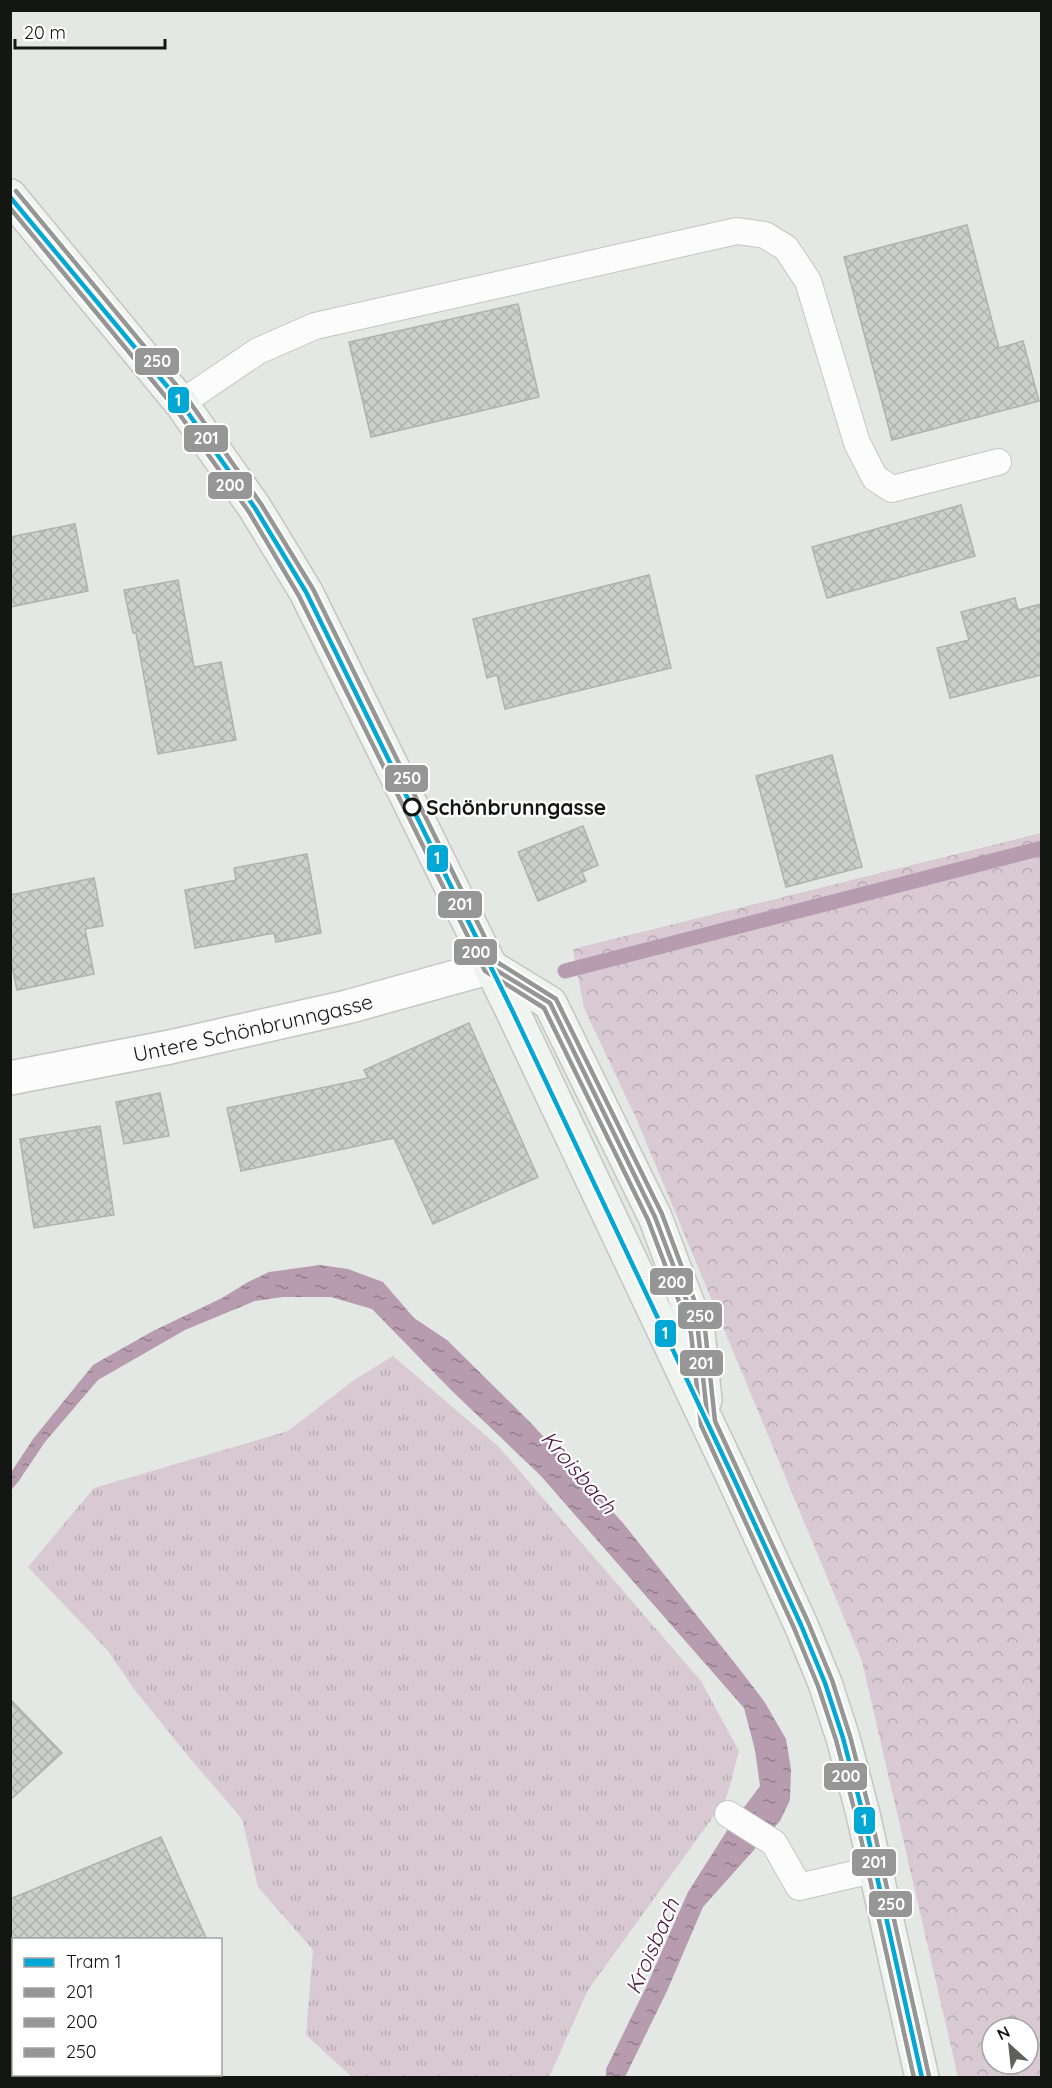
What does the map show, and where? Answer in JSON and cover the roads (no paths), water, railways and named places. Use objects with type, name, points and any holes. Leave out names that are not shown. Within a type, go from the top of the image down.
[{"type":"main road","points":[[10,196],[181,403],[255,508],[306,592],[491,967],[550,1004],[655,1217],[698,1331],[708,1423],[801,1625],[825,1683],[843,1738],[876,1869],[922,2078]]},
{"type":"street","name":"Untere Schönbrunngasse","points":[[10,1078],[170,1047],[347,1008],[491,967]]},
{"type":"lane","points":[[181,403],[258,351],[315,326],[737,231],[765,235],[786,249],[808,281],[857,443],[875,478],[892,489],[998,462]]},
{"type":"lane","points":[[728,1814],[774,1843],[799,1887],[876,1869]]},
{"type":"water","name":"Kroisbach","points":[[320,1265],[348,1269],[383,1282],[414,1318],[447,1340],[530,1422],[623,1523],[764,1701],[786,1739],[791,1769],[790,1800],[780,1821],[703,1907],[667,1991],[625,2077],[606,2077],[606,2069],[647,1985],[688,1892],[728,1829],[760,1786],[755,1750],[744,1708],[540,1475],[452,1391],[372,1309],[331,1297],[283,1297],[255,1301],[185,1330],[98,1380],[45,1442],[11,1490],[10,1474],[33,1439],[93,1365],[153,1331],[222,1298],[269,1272]]},
{"type":"waterway","points":[[565,971],[1042,848]]},
{"type":"tram line","name":"1","points":[[10,197],[181,403],[255,508],[306,592],[512,1010],[734,1479],[825,1683],[843,1738],[863,1814],[922,2078]]},
{"type":"place","name":"Schönbrunngasse","points":[[412,807]]}]
